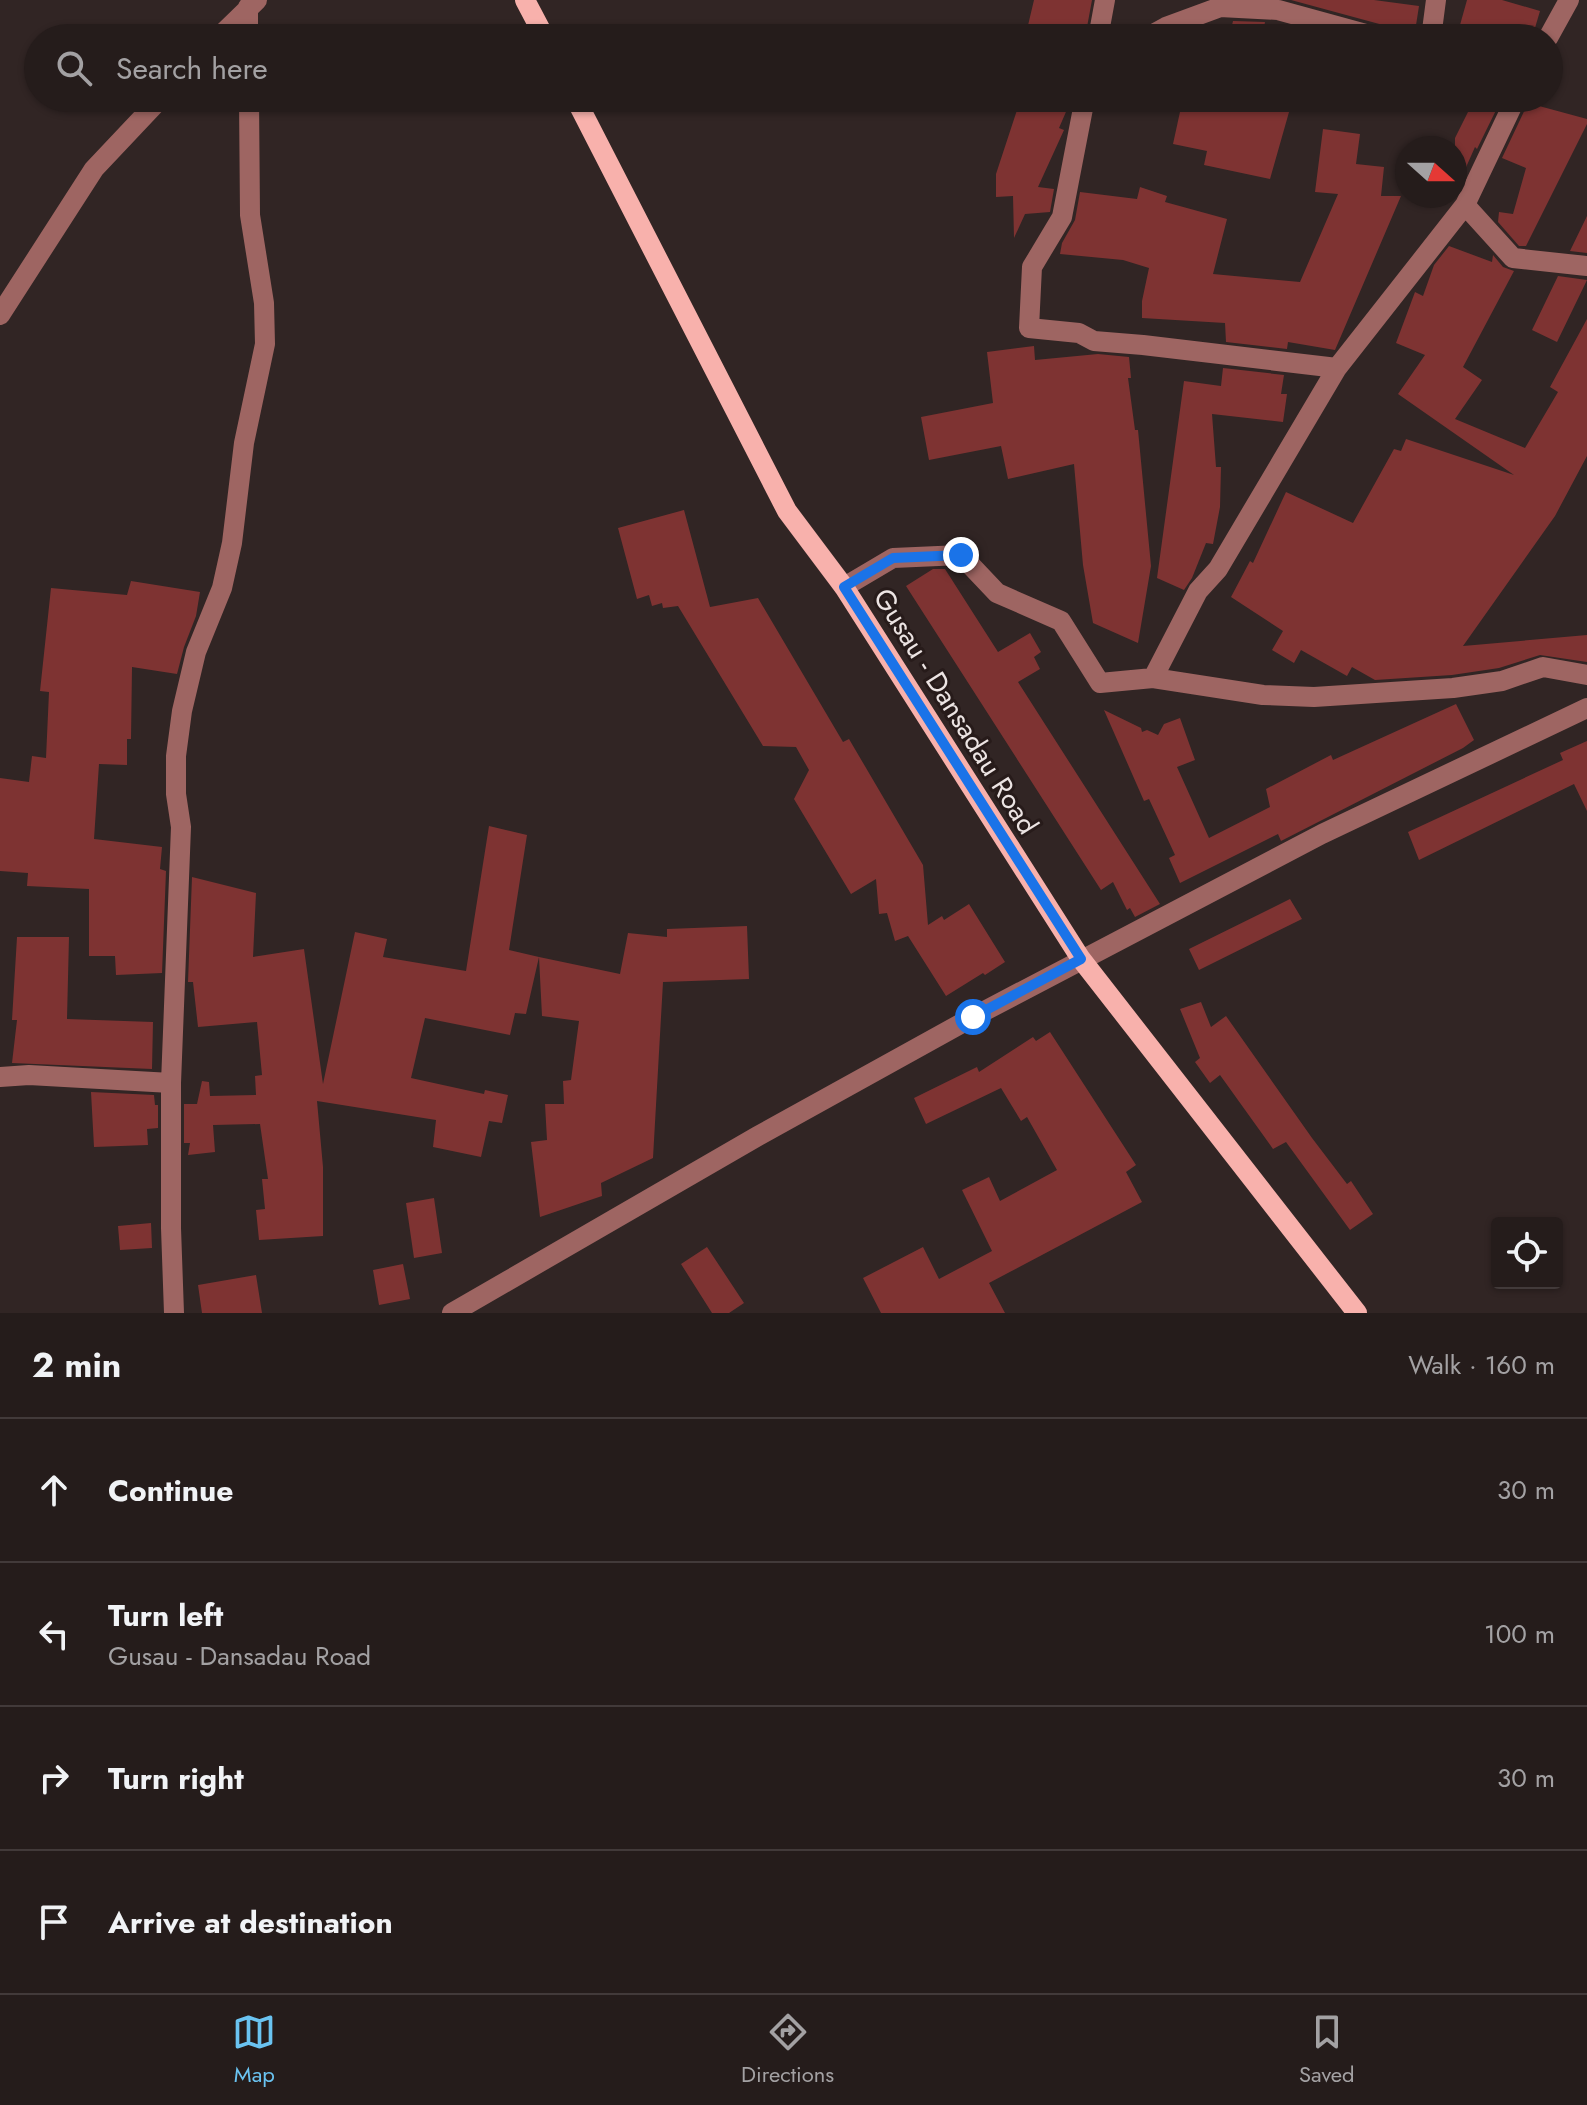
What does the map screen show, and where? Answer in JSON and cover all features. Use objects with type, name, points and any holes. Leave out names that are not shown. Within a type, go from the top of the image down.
[{"type":"main road","points":[[525,0],[538,24]]},
{"type":"main road","name":"Gusau - Dansadau Road","points":[[582,112],[787,511],[844,587],[1081,959],[1357,1313]]},
{"type":"street","points":[[1101,24],[1105,0]]},
{"type":"street","points":[[1433,24],[1436,0]]},
{"type":"street","points":[[1556,24],[1569,0]]},
{"type":"street","points":[[232,24],[252,4]]},
{"type":"street","points":[[250,24],[252,4]]},
{"type":"street","points":[[1174,24],[1220,7],[1279,5],[1337,24]]},
{"type":"street","points":[[0,315],[94,169],[148,112]]},
{"type":"street","points":[[174,1313],[171,1083],[181,827],[176,794],[176,756],[196,652],[222,588],[232,543],[244,443],[265,344],[264,303],[250,215],[249,112]]},
{"type":"street","points":[[1082,112],[1062,217],[1032,267],[1029,328],[1079,333],[1094,341],[1337,368]]},
{"type":"street","points":[[1467,201],[1509,112]]},
{"type":"street","points":[[1467,207],[1513,258],[1587,266]]},
{"type":"street","points":[[1153,678],[1198,591],[1218,569],[1337,368],[1463,208]]},
{"type":"street","points":[[844,587],[893,558],[961,555],[997,593],[1061,621],[1100,683],[1153,678],[1263,695],[1314,697],[1453,688],[1502,681],[1543,667],[1587,675]]},
{"type":"street","points":[[452,1313],[758,1136],[1081,959],[1322,834],[1587,708]]},
{"type":"street","points":[[0,1077],[29,1075],[171,1083]]},
{"type":"building","points":[[1034,0],[1092,0],[1088,24],[1028,24]]},
{"type":"building","points":[[1291,0],[1374,0],[1419,6],[1416,24],[1379,24]]},
{"type":"building","points":[[1467,0],[1502,0],[1540,11],[1536,24],[1460,24]]},
{"type":"building","points":[[1233,21],[1265,22],[1265,24],[1232,24]]},
{"type":"building","points":[[1016,112],[1066,112],[1059,128],[1064,130],[1038,187],[1054,189],[1050,212],[1025,214],[1014,238],[1013,196],[996,197],[996,174]]},
{"type":"building","points":[[1180,112],[1289,112],[1270,179],[1204,165],[1207,151],[1173,144]]},
{"type":"building","points":[[1468,112],[1495,112],[1477,149],[1475,147],[1467,165],[1467,136],[1456,136]]},
{"type":"building","points":[[1524,112],[1561,112],[1587,119],[1526,246],[1519,246],[1498,222],[1499,212],[1513,214],[1526,168],[1502,158]]},
{"type":"building","points":[[1323,129],[1360,134],[1356,164],[1384,167],[1381,196],[1395,196],[1396,208],[1335,350],[1288,342],[1287,349],[1226,342],[1225,323],[1142,318],[1149,268],[1123,260],[1060,254],[1062,243],[1075,220],[1080,192],[1137,199],[1140,187],[1167,196],[1165,202],[1227,219],[1213,274],[1300,282],[1338,194],[1315,192]]},
{"type":"building","points":[[1587,216],[1587,253],[1570,251]]},
{"type":"building","points":[[1449,246],[1492,262],[1493,255],[1503,267],[1514,271],[1463,367],[1482,380],[1455,419],[1525,448],[1558,392],[1550,387],[1587,319],[1587,456],[1555,516],[1463,646],[1587,635],[1587,662],[1540,655],[1499,668],[1452,675],[1375,680],[1352,667],[1347,676],[1301,650],[1294,663],[1272,650],[1283,631],[1231,597],[1250,561],[1253,563],[1286,492],[1353,523],[1394,449],[1401,451],[1406,439],[1514,475],[1398,394],[1425,355],[1396,343],[1415,292],[1423,296],[1434,265]]},
{"type":"building","points":[[1558,276],[1587,280],[1557,342],[1532,330]]},
{"type":"building","points":[[1034,346],[1035,360],[1098,354],[1129,357],[1131,378],[1128,378],[1135,430],[1138,430],[1151,566],[1138,643],[1093,623],[1083,565],[1074,464],[1008,479],[1001,446],[929,460],[921,417],[993,403],[987,352]]},
{"type":"building","points":[[1223,368],[1284,375],[1281,394],[1287,394],[1283,422],[1212,414],[1216,467],[1221,467],[1220,507],[1213,544],[1206,543],[1184,590],[1157,578],[1184,381],[1221,386]]},
{"type":"building","points":[[684,510],[710,607],[758,598],[843,742],[849,739],[923,865],[928,925],[942,916],[944,920],[969,904],[1005,962],[946,996],[908,936],[895,941],[887,913],[879,914],[876,879],[851,894],[794,799],[809,770],[796,747],[763,746],[678,606],[663,608],[662,603],[652,606],[649,595],[637,599],[618,528]]},
{"type":"building","points":[[933,569],[945,569],[998,652],[1030,633],[1041,652],[1034,657],[1040,669],[1018,682],[1160,904],[1135,917],[1130,908],[1127,910],[1113,882],[1101,890],[906,586]]},
{"type":"building","points":[[131,581],[200,592],[196,616],[177,674],[132,667],[131,739],[127,739],[127,765],[99,764],[94,839],[162,847],[160,869],[166,871],[162,973],[116,975],[115,956],[89,956],[89,889],[27,886],[28,873],[0,871],[0,778],[29,782],[32,756],[46,758],[49,692],[40,691],[51,588],[127,595]]},
{"type":"building","points":[[1456,704],[1474,740],[1463,748],[1281,841],[1278,834],[1180,883],[1169,858],[1175,855],[1149,799],[1144,801],[1104,710],[1141,728],[1142,732],[1147,730],[1158,735],[1164,724],[1180,718],[1195,760],[1177,767],[1209,838],[1270,807],[1266,789],[1331,755],[1333,760]]},
{"type":"building","points":[[1587,741],[1587,811],[1574,784],[1419,860],[1408,832],[1563,760],[1560,753]]},
{"type":"building","points":[[489,826],[527,835],[509,950],[539,957],[526,1014],[515,1013],[510,1035],[425,1018],[411,1078],[484,1094],[485,1090],[508,1095],[502,1123],[489,1121],[481,1157],[433,1147],[436,1120],[317,1101],[323,1167],[323,1236],[259,1240],[256,1210],[265,1209],[262,1179],[268,1179],[260,1124],[213,1125],[215,1152],[188,1155],[190,1143],[184,1143],[184,1104],[197,1104],[202,1081],[209,1082],[210,1096],[256,1095],[255,1076],[262,1075],[257,1022],[198,1027],[193,982],[188,982],[192,877],[256,893],[253,957],[304,949],[323,1084],[355,932],[387,939],[383,957],[466,971]]},
{"type":"building","points":[[1290,899],[1302,919],[1199,970],[1189,949]]},
{"type":"building","points":[[747,926],[749,979],[663,982],[653,1158],[601,1183],[602,1196],[540,1217],[531,1142],[547,1140],[545,1104],[564,1104],[563,1081],[571,1080],[579,1021],[542,1016],[539,957],[620,974],[628,933],[667,937],[667,929]]},
{"type":"building","points":[[17,937],[69,937],[67,1019],[153,1022],[152,1069],[12,1063],[17,1020],[12,1020]]},
{"type":"building","points":[[1201,1002],[1211,1027],[1226,1016],[1312,1138],[1347,1184],[1351,1181],[1373,1214],[1350,1230],[1286,1142],[1273,1149],[1220,1075],[1210,1083],[1195,1062],[1200,1058],[1180,1009]]},
{"type":"building","points":[[1050,1032],[1136,1165],[1126,1172],[1142,1202],[989,1283],[1005,1313],[881,1313],[863,1278],[923,1247],[939,1279],[992,1251],[962,1190],[989,1177],[1000,1201],[1057,1170],[1027,1117],[1021,1121],[1001,1088],[926,1124],[914,1098],[977,1067],[979,1072],[1033,1037],[1036,1041]]},
{"type":"building","points":[[91,1092],[154,1095],[155,1105],[158,1105],[158,1128],[147,1129],[148,1145],[94,1147]]},
{"type":"building","points":[[434,1198],[442,1253],[414,1258],[406,1203]]},
{"type":"building","points":[[151,1223],[152,1248],[120,1250],[118,1226]]},
{"type":"building","points":[[707,1247],[744,1303],[729,1313],[712,1313],[681,1264]]},
{"type":"building","points":[[403,1264],[410,1299],[379,1305],[373,1270]]},
{"type":"building","points":[[256,1275],[262,1313],[202,1313],[198,1285]]},
{"type":"route","points":[[961,555],[893,558],[844,587],[1081,959],[973,1017]]}]
